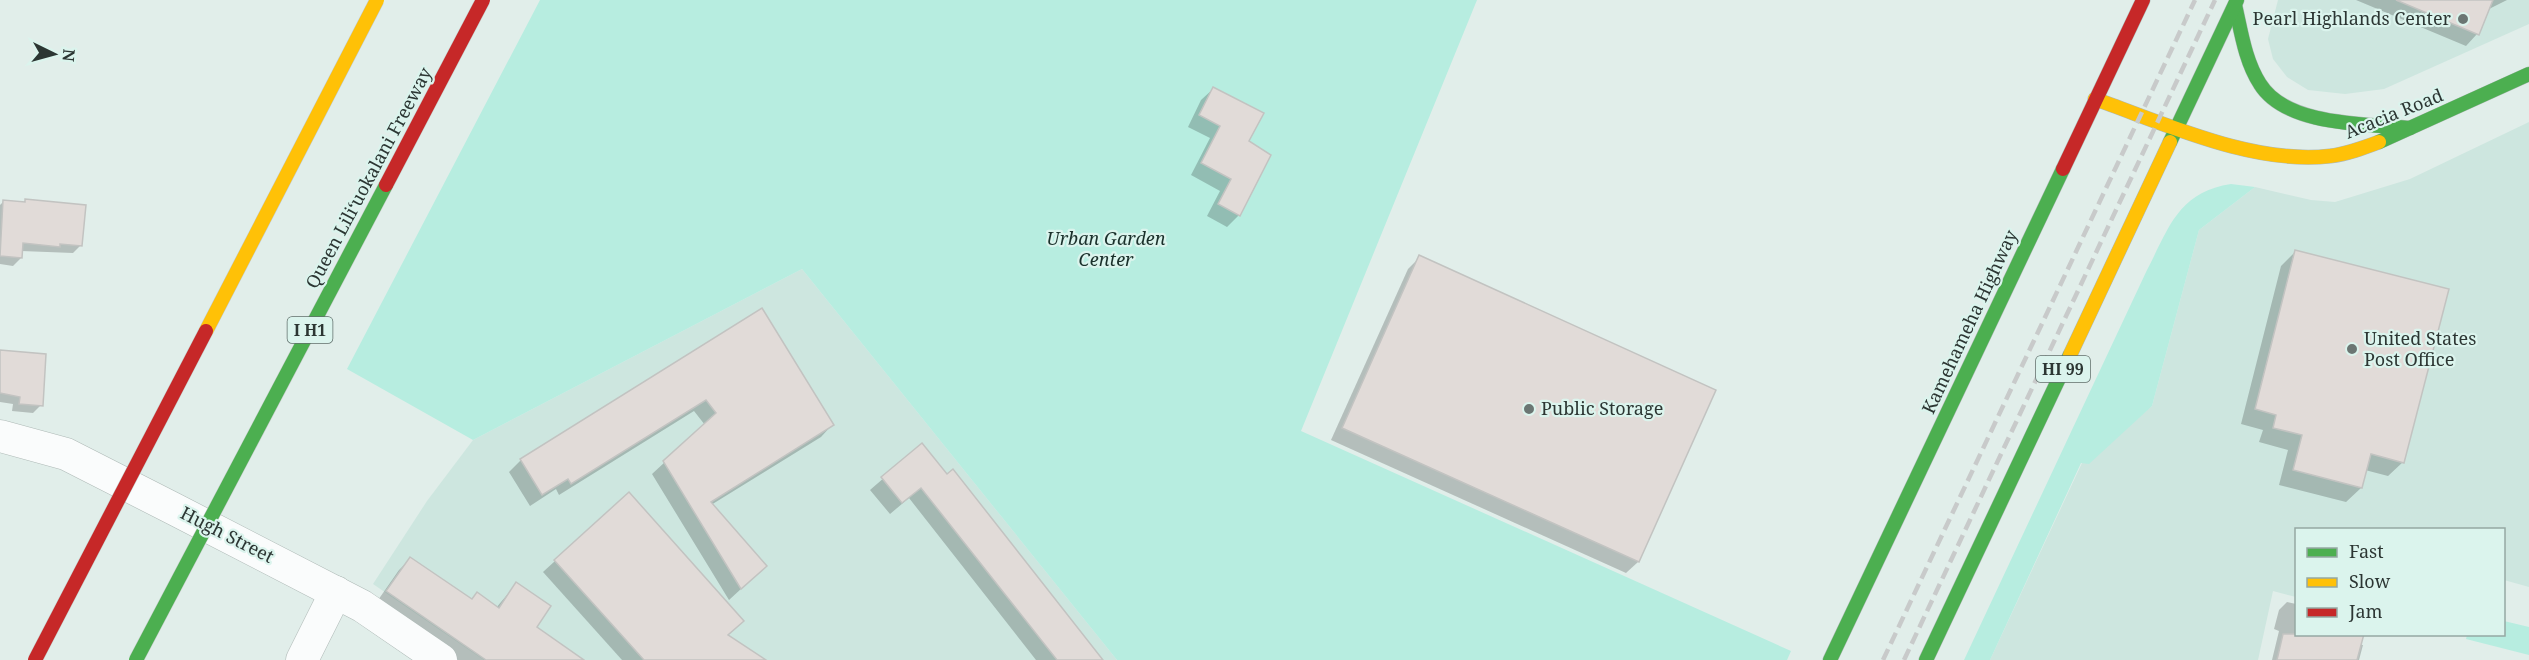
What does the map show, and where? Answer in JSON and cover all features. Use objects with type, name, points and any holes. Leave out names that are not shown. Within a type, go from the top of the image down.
[{"type":"main road","points":[[35,660],[377,0]]},
{"type":"main road","name":"Queen Liliʻuokalani Freeway","points":[[136,660],[483,0]]},
{"type":"main road","name":"Kamehameha Highway","points":[[1830,660],[2143,0]]},
{"type":"main road","points":[[2236,2],[2247,57],[2264,91],[2279,106],[2302,115],[2412,128]]},
{"type":"main road","name":"HI 99","points":[[1926,660],[2236,2]]},
{"type":"main road","name":"Acacia Road","points":[[2095,99],[2234,146],[2270,153],[2323,158],[2353,152],[2412,128],[2529,74]]},
{"type":"street","name":"Hugh Street","points":[[0,436],[66,454],[362,606],[441,660]]},
{"type":"street","points":[[302,660],[336,592]]},
{"type":"shaded area","name":"Pearl Highlands Center","points":[[2278,0],[2529,0],[2529,24],[2384,89],[2345,94],[2308,90],[2287,77],[2273,59],[2268,39]]},
{"type":"shaded area","points":[[2529,122],[2529,587],[2505,580],[2505,528],[2295,528],[2295,597],[2273,591],[2258,660],[1990,660],[2082,463],[2152,406],[2199,230],[2255,187],[2311,200],[2335,202],[2410,179]]},
{"type":"shaded area","points":[[802,269],[1117,660],[484,660],[373,584],[427,501],[473,440]]},
{"type":"green space","name":"Urban Garden Center","points":[[540,0],[1477,0],[1301,431],[1791,651],[1787,660],[1117,660],[802,269],[473,440],[347,369]]},
{"type":"green space","points":[[2231,184],[2255,187],[2199,230],[2152,406],[2089,464],[2081,463],[1990,660],[1964,660],[2169,226],[2177,214],[2199,195],[2213,188]]},
{"type":"green space","points":[[2505,621],[2529,627],[2529,655],[2466,639],[2467,636],[2505,636]]},
{"type":"building","name":"Pearl Highlands Center","points":[[2396,0],[2493,0],[2479,35]]},
{"type":"building","points":[[1213,87],[1264,113],[1249,141],[1271,155],[1240,216],[1218,204],[1231,179],[1201,163],[1220,126],[1199,115]]},
{"type":"building","points":[[25,199],[86,205],[82,246],[60,244],[60,247],[23,243],[22,258],[0,256],[3,200],[25,202]]},
{"type":"building","name":"United States Post Office","points":[[2295,250],[2449,289],[2404,463],[2371,454],[2362,488],[2293,470],[2302,435],[2273,428],[2276,415],[2255,409]]},
{"type":"building","name":"Public Storage","points":[[1419,255],[1716,390],[1639,562],[1342,428]]},
{"type":"building","points":[[762,308],[834,425],[711,502],[767,566],[741,589],[663,461],[716,413],[706,400],[571,484],[568,479],[542,495],[520,459]]},
{"type":"building","points":[[0,350],[46,354],[43,406],[19,404],[20,397],[0,393]]},
{"type":"building","points":[[922,443],[947,474],[953,469],[1103,660],[1057,660],[921,488],[902,503],[881,477]]},
{"type":"building","points":[[629,492],[744,621],[728,635],[766,660],[644,660],[554,560]]},
{"type":"building","points":[[410,557],[472,599],[477,592],[499,608],[516,582],[551,606],[537,627],[584,660],[486,660],[386,591]]},
{"type":"building","points":[[2283,634],[2363,636],[2357,660],[2277,660]]},
{"type":"railway","points":[[1883,660],[2195,0]]},
{"type":"railway","points":[[1904,660],[2215,0]]},
{"type":"traffic: fast","points":[[2170,142],[2237,0]]},
{"type":"traffic: fast","points":[[2235,5],[2251,66],[2260,84],[2272,98],[2288,108],[2328,120],[2410,128]]},
{"type":"traffic: fast","points":[[2379,142],[2529,74]]},
{"type":"traffic: fast","points":[[1830,660],[2063,169]]},
{"type":"traffic: fast","points":[[136,660],[386,185]]},
{"type":"traffic: fast","points":[[1926,660],[2070,355]]},
{"type":"traffic: slow","points":[[206,331],[377,0]]},
{"type":"traffic: slow","points":[[2095,99],[2211,140],[2241,149],[2271,154],[2301,157],[2330,156],[2379,142]]},
{"type":"traffic: slow","points":[[2070,355],[2170,142]]},
{"type":"traffic: jam","points":[[386,185],[483,0]]},
{"type":"traffic: jam","points":[[2063,169],[2143,0]]},
{"type":"traffic: jam","points":[[35,660],[206,331]]},
{"type":"place","name":"Pearl Highlands Center","points":[[2463,19]]},
{"type":"place","name":"United States Post Office","points":[[2352,349]]},
{"type":"place","name":"Public Storage","points":[[1529,409]]}]
